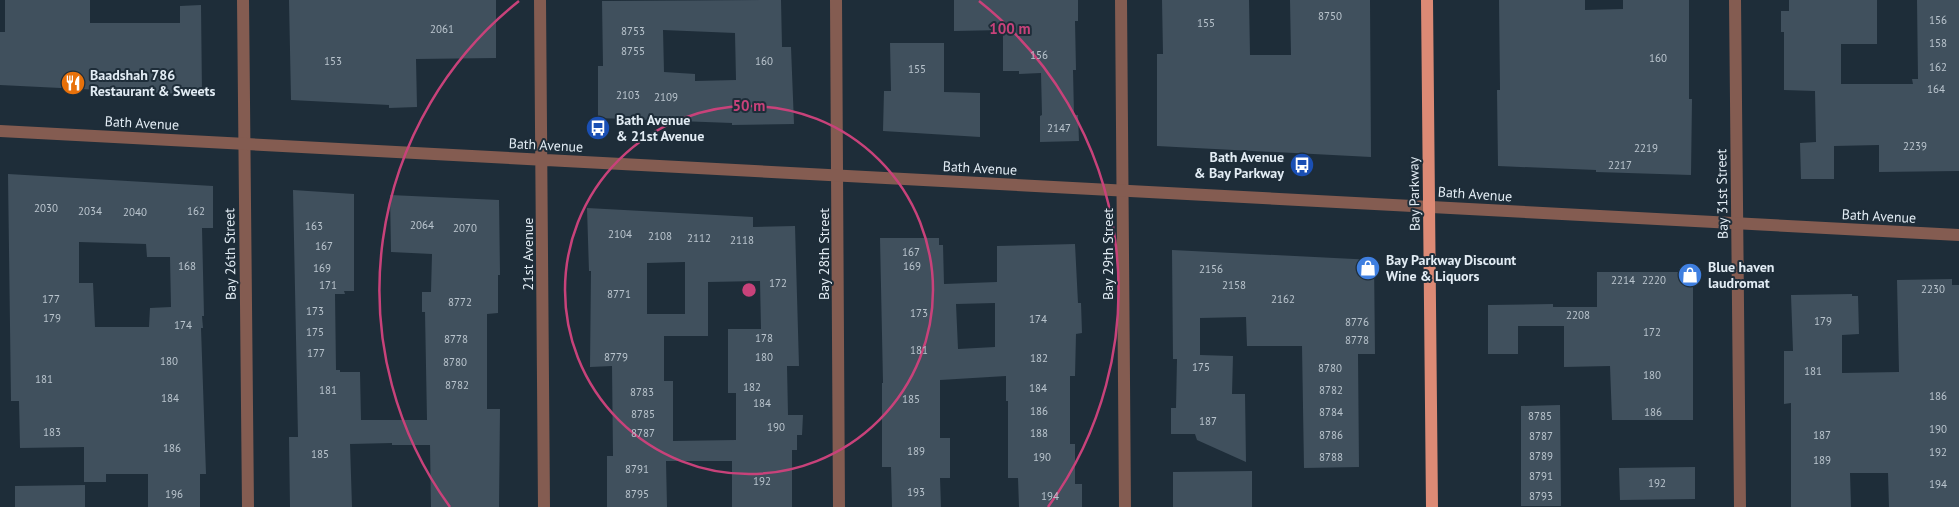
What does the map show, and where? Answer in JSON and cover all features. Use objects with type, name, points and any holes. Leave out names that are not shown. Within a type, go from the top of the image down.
[{"type":"main road","name":"Bay Parkway","points":[[1427,0],[1432,507]]},
{"type":"street","name":"Bay 26th Street","points":[[243,0],[248,507]]},
{"type":"street","name":"21st Avenue","points":[[540,0],[544,507]]},
{"type":"street","name":"Bay 28th Street","points":[[836,0],[839,507]]},
{"type":"street","name":"Bay 29th Street","points":[[1121,0],[1125,507]]},
{"type":"street","name":"Bay 31st Street","points":[[1735,0],[1740,507]]},
{"type":"street","name":"Bath Avenue","points":[[0,131],[1959,235]]},
{"type":"building","points":[[5,0],[90,0],[90,23],[180,23],[180,6],[201,5],[202,95],[0,85],[0,32],[5,32]]},
{"type":"building","points":[[289,0],[496,0],[496,58],[416,59],[417,107],[389,108],[389,105],[291,100]]},
{"type":"building","points":[[781,0],[782,47],[791,47],[794,124],[732,125],[732,123],[598,118],[598,66],[603,66],[602,1]],"holes":[[[663,30],[735,33],[736,80],[695,81],[695,74],[664,72]]]},
{"type":"building","points":[[954,0],[1078,0],[1078,21],[1075,21],[1076,70],[1073,70],[1074,115],[1078,115],[1079,141],[1040,142],[1040,116],[1042,115],[1041,73],[1019,74],[1019,71],[1003,71],[1003,30],[954,31]]},
{"type":"building","points":[[1162,0],[1249,0],[1250,55],[1291,55],[1290,0],[1370,0],[1371,157],[1157,146],[1157,54],[1163,54]]},
{"type":"building","points":[[1499,0],[1585,0],[1585,10],[1623,9],[1623,0],[1689,0],[1689,99],[1692,99],[1691,175],[1498,166],[1497,90],[1500,90]]},
{"type":"building","points":[[1789,0],[1877,0],[1877,44],[1841,44],[1841,84],[1913,84],[1912,79],[1918,79],[1917,0],[1959,0],[1959,171],[1879,172],[1879,145],[1834,146],[1834,179],[1801,179],[1800,143],[1816,142],[1815,91],[1784,90],[1784,32],[1781,32],[1781,11],[1789,11]]},
{"type":"building","points":[[890,43],[944,43],[944,92],[980,93],[980,137],[883,131],[884,91],[891,91]]},
{"type":"building","points":[[8,174],[213,186],[213,228],[202,228],[204,316],[202,316],[203,328],[201,328],[206,474],[200,474],[200,507],[148,507],[148,474],[106,474],[106,482],[84,482],[84,447],[20,448],[19,401],[11,401]],"holes":[[[79,242],[146,244],[147,257],[170,257],[171,307],[150,308],[149,327],[95,327],[93,283],[79,283]]]},
{"type":"building","points":[[293,190],[354,194],[354,291],[344,291],[345,294],[335,294],[336,370],[340,370],[340,372],[360,372],[361,420],[427,420],[425,312],[422,312],[422,292],[431,292],[432,254],[391,252],[390,195],[499,200],[500,275],[498,275],[498,313],[487,314],[487,409],[500,409],[499,507],[431,507],[430,445],[392,445],[392,443],[350,444],[352,507],[290,507],[289,437],[298,437]]},
{"type":"building","points":[[587,208],[753,217],[753,227],[795,226],[799,366],[787,366],[788,415],[803,415],[802,435],[797,435],[797,450],[792,450],[792,507],[732,507],[732,461],[666,461],[667,507],[607,507],[607,456],[613,456],[612,366],[590,367],[591,271],[589,271]],"holes":[[[685,262],[685,314],[647,314],[647,263]],[[760,281],[761,329],[728,329],[728,393],[736,393],[736,440],[673,441],[673,381],[664,381],[664,336],[708,336],[708,282]]]},
{"type":"building","points":[[880,238],[939,238],[939,245],[943,245],[944,284],[997,282],[997,246],[1075,244],[1078,303],[1081,303],[1082,333],[1076,334],[1075,376],[1070,376],[1070,444],[1075,444],[1075,484],[1082,484],[1082,507],[1019,507],[1018,478],[1008,478],[1008,401],[1006,401],[1006,376],[940,380],[940,438],[950,438],[950,478],[940,478],[941,507],[892,507],[891,467],[882,467],[883,383]],"holes":[[[995,303],[995,347],[958,349],[956,304]]]},
{"type":"building","points":[[1172,250],[1374,260],[1375,354],[1358,354],[1359,467],[1304,468],[1302,346],[1247,346],[1246,317],[1200,318],[1200,355],[1233,356],[1232,394],[1245,394],[1246,462],[1197,440],[1195,434],[1171,434],[1171,408],[1176,408],[1177,359],[1173,359]]},
{"type":"building","points":[[1597,272],[1693,272],[1693,420],[1612,420],[1610,366],[1564,367],[1564,326],[1518,326],[1518,354],[1488,354],[1488,305],[1553,304],[1553,307],[1597,307]]},
{"type":"building","points":[[1952,279],[1952,285],[1959,285],[1959,507],[1889,507],[1888,473],[1850,473],[1851,507],[1791,507],[1791,403],[1784,404],[1784,351],[1793,351],[1791,295],[1852,294],[1852,296],[1858,296],[1859,334],[1842,335],[1842,373],[1899,372],[1897,280]]},
{"type":"building","points":[[1560,405],[1561,506],[1521,506],[1521,406]]},
{"type":"building","points":[[1695,467],[1695,499],[1620,500],[1619,468]]},
{"type":"building","points":[[1252,471],[1252,507],[1173,507],[1173,472]]},
{"type":"building","points":[[85,485],[85,507],[15,507],[15,486]]},
{"type":"place","name":"Baadshah 786 Restaurant & Sweets","points":[[73,83]]},
{"type":"place","name":"Bath Avenue & 21st Avenue","points":[[598,128]]},
{"type":"place","name":"Bath Avenue & Bay Parkway","points":[[1302,165]]},
{"type":"place","name":"Bay Parkway Discount Wine & Liquors","points":[[1368,268]]},
{"type":"place","name":"Blue haven laudromat","points":[[1690,275]]}]
